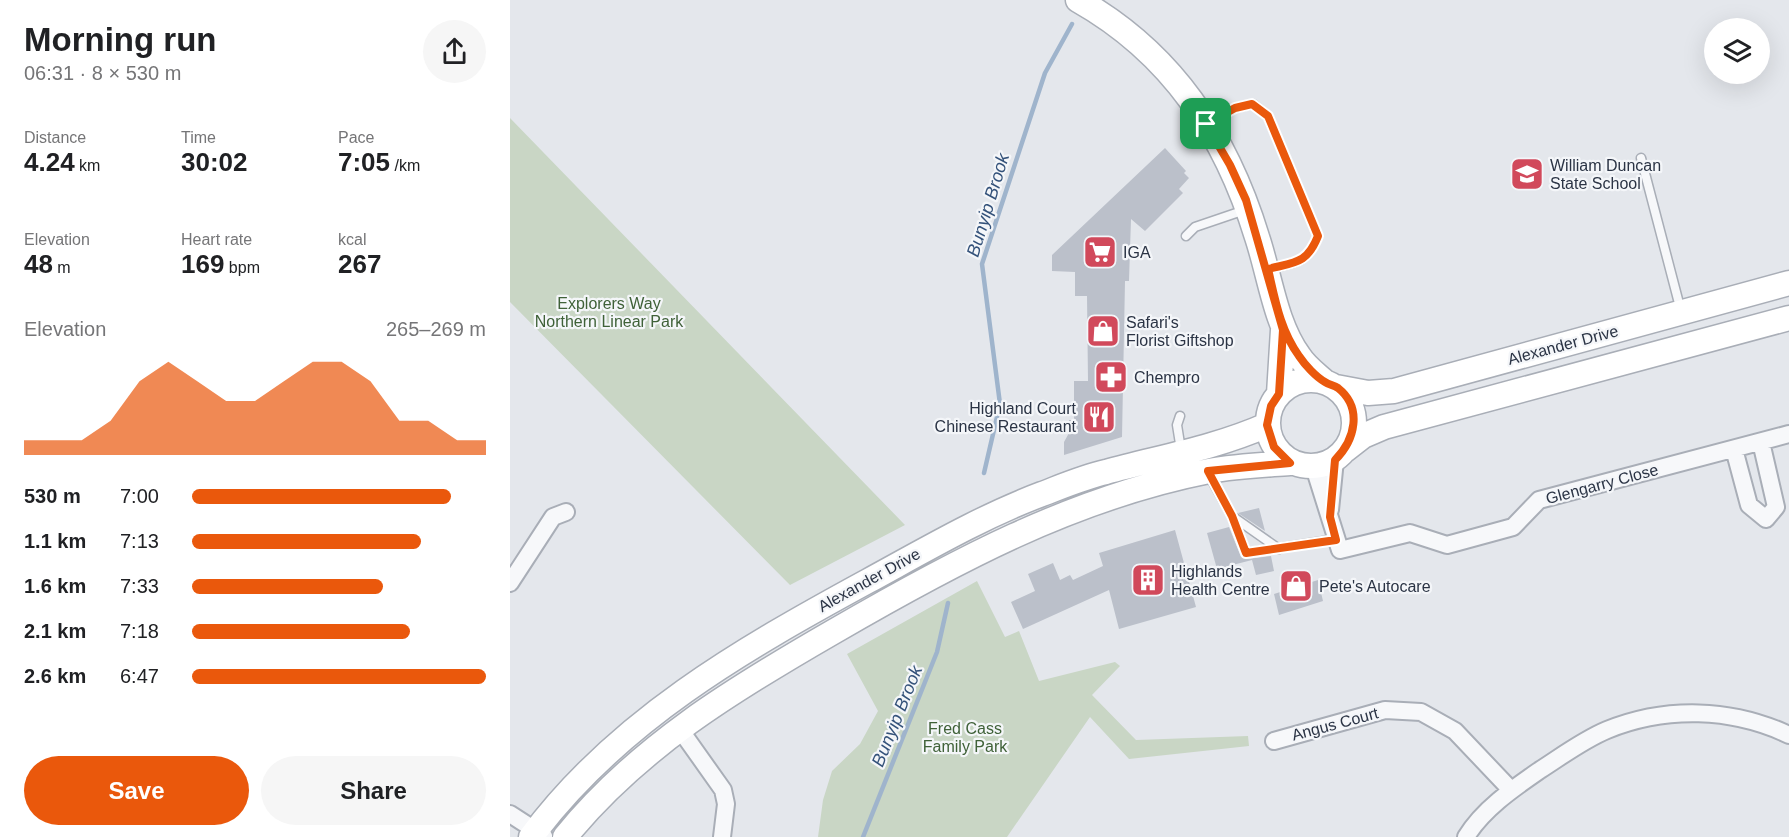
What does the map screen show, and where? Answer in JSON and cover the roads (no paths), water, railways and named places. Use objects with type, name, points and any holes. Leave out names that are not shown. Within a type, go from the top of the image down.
[{"type":"main road","points":[[1078,0],[1127,31],[1155,56],[1179,84],[1230,165],[1248,208],[1268,269],[1283,330],[1299,358],[1348,398],[1353,412],[1353,437],[1331,459],[1290,463],[1274,447],[1267,425],[1271,406],[1279,394],[1290,385],[1305,380],[1330,384]]},
{"type":"main road","name":"Alexander Drive","points":[[1330,384],[1368,393],[1394,391],[1789,282]]},
{"type":"main road","name":"Alexander Drive","points":[[1331,459],[1363,436],[1384,427],[1789,318]]},
{"type":"main road","points":[[1279,394],[1283,330]]},
{"type":"main road","name":"Alexander Drive","points":[[537,835],[600,760],[639,725],[714,669],[784,627],[949,536],[1039,495],[1103,472],[1230,440],[1267,425]]},
{"type":"main road","name":"Alexander Drive","points":[[565,837],[623,775],[679,728],[748,681],[982,549],[1054,517],[1123,492],[1208,471],[1290,463]]},
{"type":"street","name":"Glengarry Close","points":[[1336,540],[1340,550],[1410,533],[1447,545],[1513,527],[1539,500],[1789,434]]},
{"type":"street","points":[[1734,449],[1749,505],[1766,519],[1776,507],[1761,442]]},
{"type":"street","points":[[1331,459],[1330,517],[1336,540]]},
{"type":"street","points":[[510,583],[553,517],[567,512]]},
{"type":"street","name":"Angus Court","points":[[1274,741],[1385,710],[1421,712],[1455,731],[1511,790]]},
{"type":"street","points":[[1466,837],[1511,790],[1587,740],[1631,721],[1654,716],[1700,713],[1724,715],[1745,718],[1789,735]]},
{"type":"street","points":[[679,728],[723,790],[726,804],[722,837]]},
{"type":"street","points":[[510,814],[537,835]]},
{"type":"lane","points":[[1206,124],[1235,108],[1252,104],[1268,116],[1318,236],[1312,251],[1304,260],[1268,269]]},
{"type":"lane","points":[[1641,158],[1681,313]]},
{"type":"lane","points":[[1186,236],[1195,227],[1248,208]]},
{"type":"lane","points":[[1180,416],[1177,425],[1181,454]]},
{"type":"lane","points":[[1208,471],[1232,516],[1246,553],[1336,540]]},
{"type":"lane","points":[[1232,516],[1279,549]]},
{"type":"waterway","name":"Bunyip Brook","points":[[984,473],[1000,404],[982,264],[1045,73],[1072,24]]},
{"type":"waterway","name":"Bunyip Brook","points":[[863,837],[937,652],[948,603]]},
{"type":"place","name":"William Duncan State School","points":[[1527,174]]},
{"type":"place","name":"IGA","points":[[1100,252]]},
{"type":"place","name":"Safari's Florist Giftshop","points":[[1103,331]]},
{"type":"place","name":"Chempro","points":[[1111,377]]},
{"type":"place","name":"Highland Court Chinese Restaurant","points":[[1099,417]]},
{"type":"place","name":"Highlands Health Centre","points":[[1148,580]]},
{"type":"place","name":"Pete's Autocare","points":[[1296,586]]},
{"type":"park label","name":"Explorers Way Northern Linear Park","points":[[609,312]]},
{"type":"park label","name":"Fred Cass Family Park","points":[[965,737]]}]
